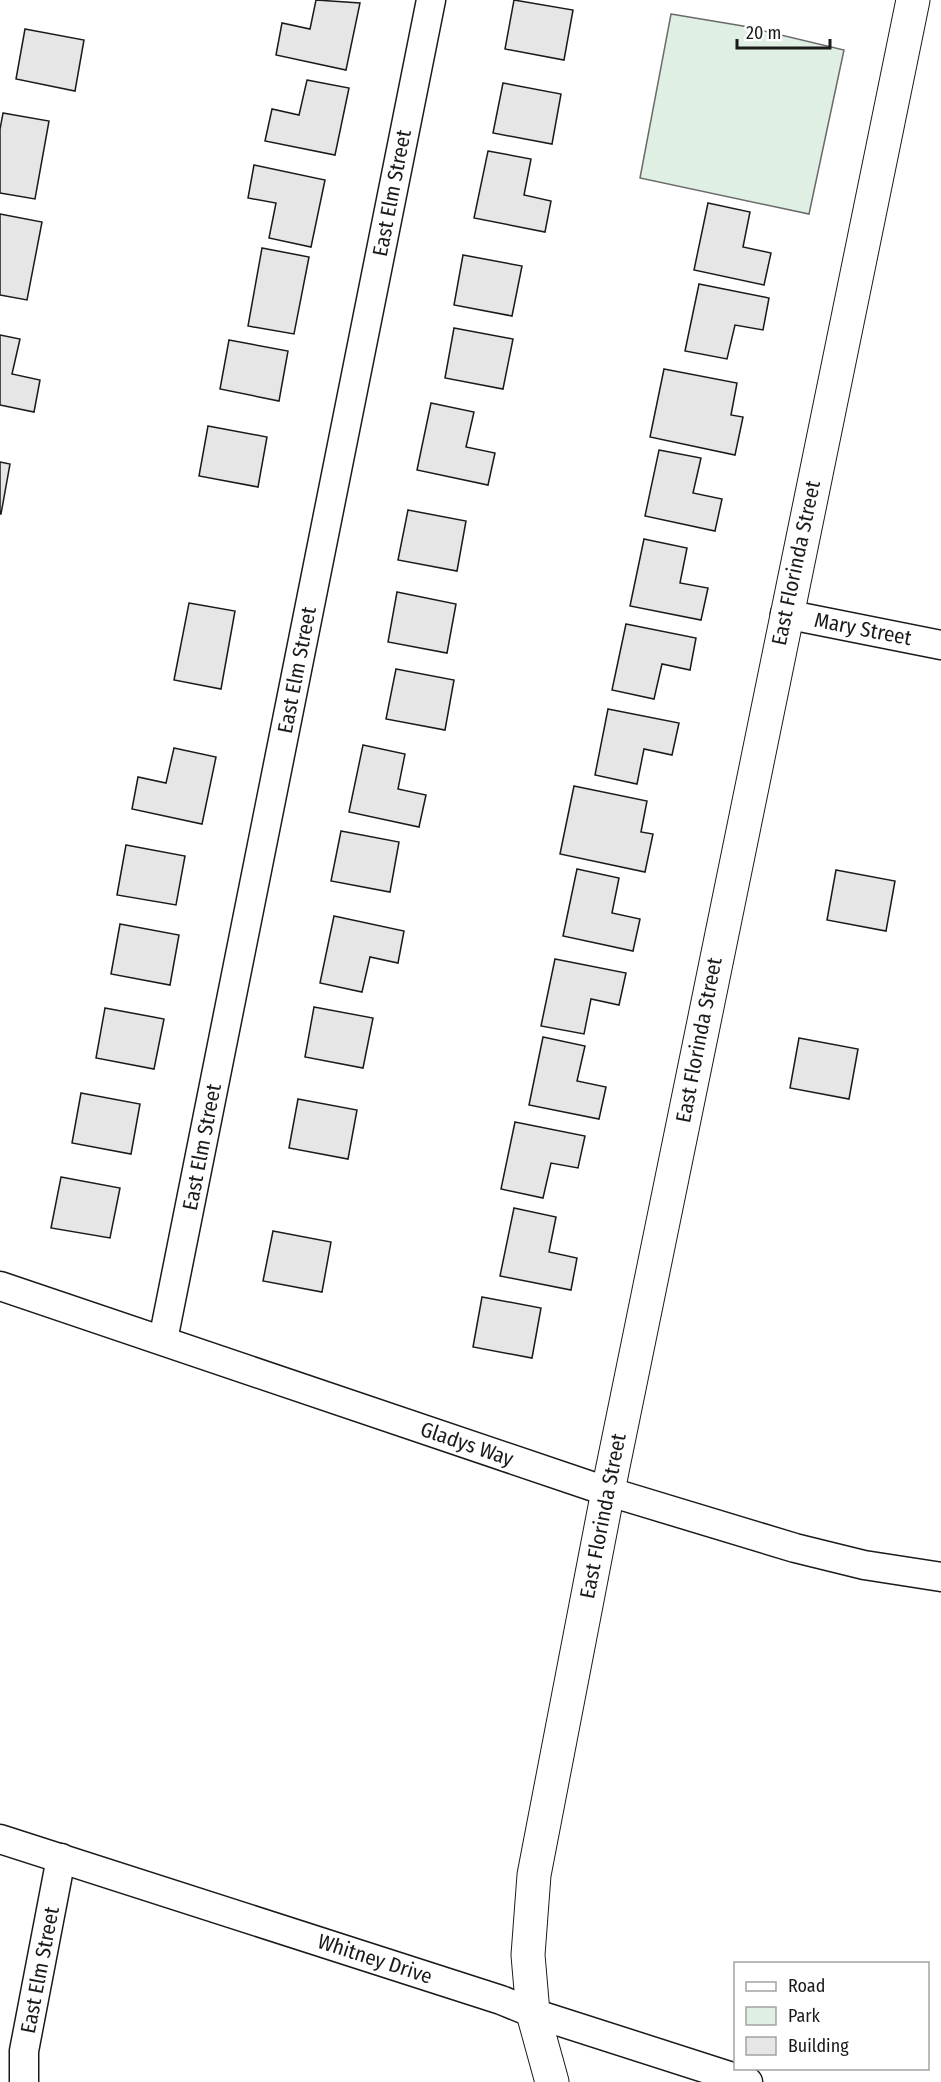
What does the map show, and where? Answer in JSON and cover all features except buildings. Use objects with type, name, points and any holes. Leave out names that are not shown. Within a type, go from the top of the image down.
[{"type":"street","name":"East Elm Street","points":[[163,1340],[431,0]]},
{"type":"street","name":"East Florinda Street","points":[[552,2082],[533,2013],[528,1955],[534,1875],[608,1491],[785,614],[913,0]]},
{"type":"street","name":"Mary Street","points":[[785,614],[941,645]]},
{"type":"street","name":"Gladys Way","points":[[0,1286],[608,1491],[795,1548],[864,1565],[941,1577]]},
{"type":"street","name":"Whitney Drive","points":[[0,1839],[748,2082]]},
{"type":"street","name":"East Elm Street","points":[[24,2082],[24,2051],[61,1858]]},
{"type":"green space","points":[[671,14],[743,26],[844,50],[809,214],[640,178]]}]
